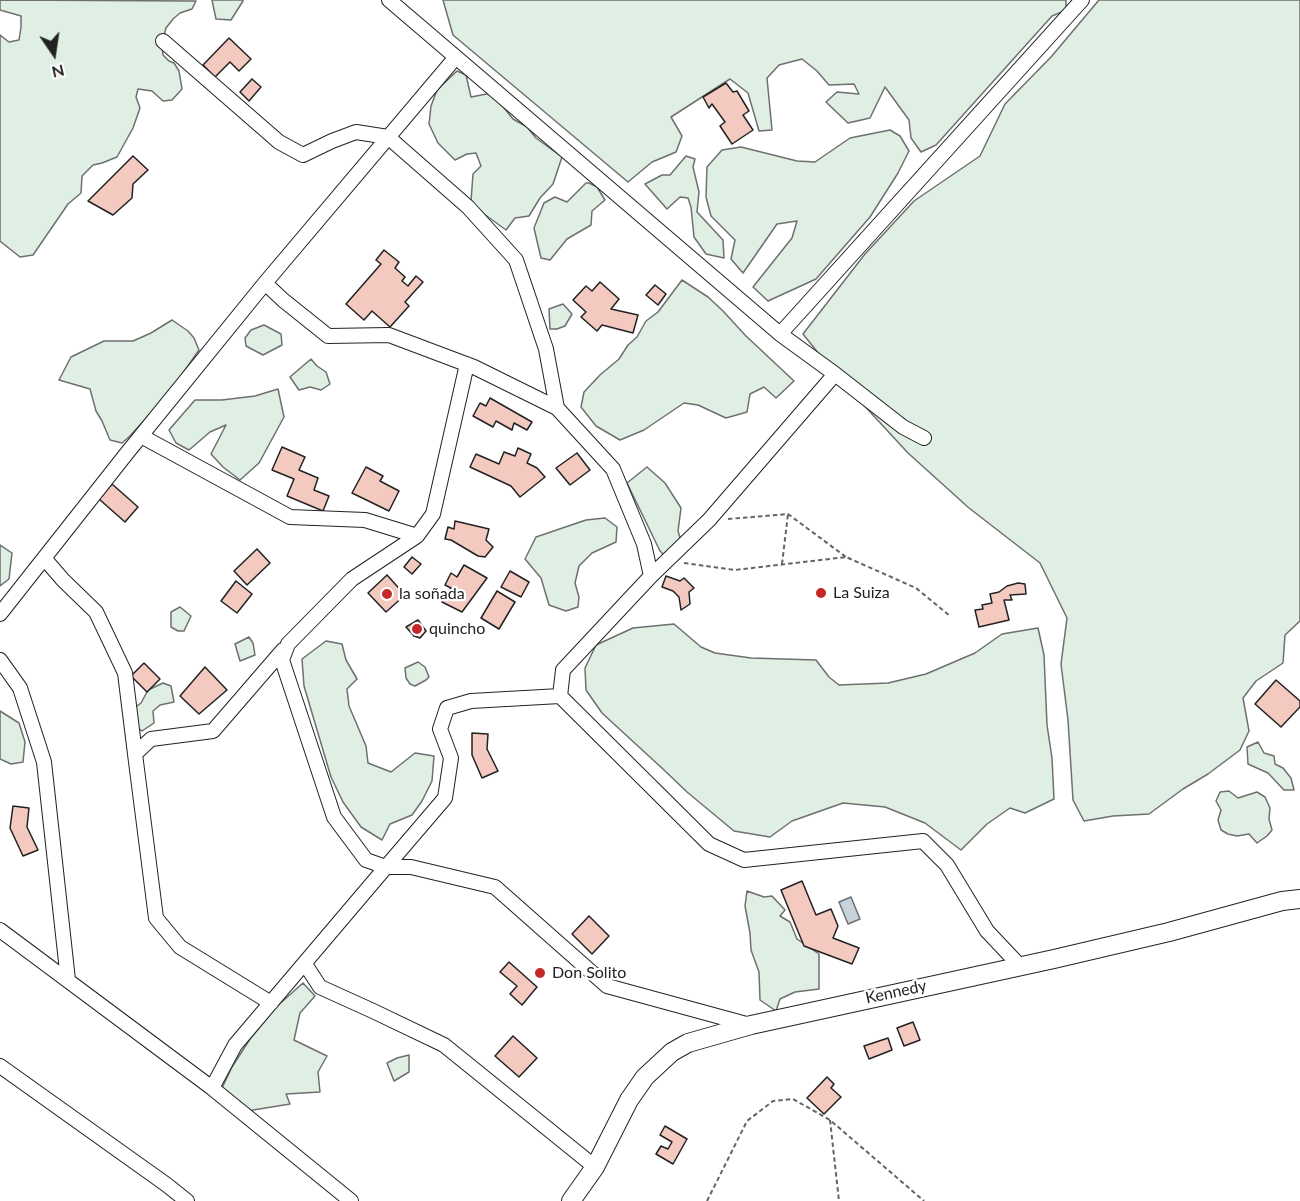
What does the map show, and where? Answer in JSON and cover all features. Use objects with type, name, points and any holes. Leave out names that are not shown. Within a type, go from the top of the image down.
[{"type":"main road","name":"Kennedy","points":[[571,1201],[595,1167],[629,1100],[645,1077],[672,1052],[688,1043],[751,1025],[1169,932],[1300,898]]},
{"type":"street","points":[[389,0],[780,334],[903,427],[924,438]]},
{"type":"street","points":[[780,334],[1082,0]]},
{"type":"street","points":[[163,41],[279,142],[303,155],[356,132],[388,137],[468,207],[516,260],[546,349],[558,408]]},
{"type":"street","points":[[0,614],[265,283],[456,57]]},
{"type":"street","points":[[265,283],[328,336],[389,335],[467,364],[558,408],[613,469],[644,544],[651,576]]},
{"type":"street","points":[[135,754],[151,740],[213,731],[288,644],[352,579],[417,536],[433,514],[467,364]]},
{"type":"street","points":[[560,696],[563,670],[651,576],[709,520],[835,374]]},
{"type":"street","points":[[141,436],[290,517],[365,520],[417,536]]},
{"type":"street","points":[[44,558],[96,612],[125,673],[156,918],[180,947],[271,1003]]},
{"type":"street","points":[[288,644],[282,660],[334,817],[366,861],[386,867],[411,867],[495,887],[607,986],[751,1025]]},
{"type":"street","points":[[0,660],[20,688],[44,762],[68,980]]},
{"type":"street","points":[[212,1088],[235,1045],[445,798],[451,758],[440,729],[447,708],[471,701],[560,696],[709,844],[744,860],[923,841],[946,865],[987,931],[1020,966]]},
{"type":"street","points":[[0,930],[212,1088],[351,1201]]},
{"type":"street","points":[[305,964],[320,987],[444,1046],[595,1167]]},
{"type":"street","points":[[0,1066],[187,1201]]},
{"type":"path","points":[[782,564],[788,514]]},
{"type":"path","points":[[709,520],[788,514],[846,556],[916,588],[950,616]]},
{"type":"path","points":[[670,559],[692,565],[735,570],[846,556]]},
{"type":"path","points":[[707,1201],[747,1121],[773,1101],[793,1099],[830,1120],[924,1201]]},
{"type":"path","points":[[830,1120],[839,1201]]},
{"type":"green space","points":[[0,0],[196,1],[192,9],[180,13],[173,19],[166,28],[162,43],[163,55],[174,63],[179,71],[182,89],[172,100],[163,101],[152,91],[138,89],[136,97],[140,108],[133,128],[117,157],[93,165],[82,176],[81,193],[68,204],[33,255],[20,257],[0,241],[0,35],[9,42],[19,40],[21,16],[0,10]]},
{"type":"green space","points":[[212,0],[243,1],[231,20],[216,19]]},
{"type":"green space","points":[[443,0],[1066,0],[1066,8],[1052,16],[936,145],[921,152],[911,138],[909,120],[885,87],[870,118],[848,123],[826,102],[837,92],[859,94],[854,84],[829,85],[802,59],[779,65],[767,78],[772,130],[759,131],[748,93],[730,79],[671,117],[682,136],[676,152],[652,162],[628,182],[453,35]]},
{"type":"green space","points":[[1099,0],[1300,0],[1300,621],[1285,635],[1283,663],[1256,681],[1243,698],[1249,731],[1240,750],[1149,814],[1113,816],[1084,821],[1073,800],[1068,720],[1061,664],[1067,618],[1040,563],[969,508],[908,453],[835,374],[803,334],[865,254],[914,201],[980,156],[1005,104],[1051,57]]},
{"type":"green space","points":[[457,71],[466,75],[471,97],[492,93],[513,119],[527,127],[536,138],[562,157],[553,184],[540,198],[529,216],[515,218],[506,230],[471,201],[473,174],[481,166],[476,153],[467,154],[455,160],[438,143],[429,124],[431,106],[437,90]]},
{"type":"green space","points":[[890,130],[900,136],[909,151],[870,217],[816,279],[768,301],[753,287],[792,238],[797,221],[777,224],[743,273],[731,259],[735,240],[711,216],[706,197],[707,167],[722,150],[741,147],[797,161],[815,162],[850,138]]},
{"type":"green space","points":[[686,156],[695,159],[693,167],[699,192],[697,212],[723,240],[724,258],[706,254],[694,237],[688,198],[680,197],[667,209],[645,184],[662,175],[670,175]]},
{"type":"green space","points":[[586,183],[597,187],[605,200],[592,211],[591,225],[567,239],[550,260],[541,258],[534,228],[544,203],[555,197],[567,202]]},
{"type":"green space","points":[[682,280],[708,297],[794,381],[776,398],[764,387],[750,394],[747,412],[726,418],[698,405],[684,403],[644,430],[620,440],[596,426],[581,407],[584,392],[619,359],[628,345],[637,337],[646,321],[658,312]]},
{"type":"green space","points":[[563,304],[572,314],[565,326],[550,329],[549,309]]},
{"type":"green space","points":[[172,320],[188,331],[199,350],[160,403],[129,437],[122,443],[110,440],[96,411],[90,389],[59,380],[71,357],[104,341],[133,341]]},
{"type":"green space","points":[[264,325],[281,334],[282,345],[263,355],[246,346],[245,338],[251,330]]},
{"type":"green space","points":[[311,359],[326,372],[330,384],[321,390],[310,387],[299,390],[290,377]]},
{"type":"green space","points":[[278,389],[284,417],[259,463],[240,480],[211,454],[226,425],[210,432],[189,450],[176,443],[169,430],[195,400],[255,396]]},
{"type":"green space","points":[[647,467],[665,483],[681,508],[678,531],[683,547],[665,556],[660,551],[627,483]]},
{"type":"green space","points":[[605,518],[617,527],[616,542],[592,553],[579,566],[575,583],[579,597],[578,607],[566,611],[549,605],[541,578],[525,559],[536,537],[586,520]]},
{"type":"green space","points":[[0,545],[12,553],[9,579],[0,586]]},
{"type":"green space","points":[[180,607],[191,616],[184,631],[171,627],[171,612]]},
{"type":"green space","points":[[674,624],[701,647],[715,653],[751,658],[816,660],[829,677],[839,685],[888,683],[926,674],[975,653],[1002,634],[1038,628],[1044,655],[1047,725],[1052,758],[1054,799],[1025,813],[1010,808],[987,824],[961,850],[925,823],[885,807],[843,803],[792,821],[770,837],[734,831],[687,792],[602,713],[586,690],[585,668],[596,645],[633,628]]},
{"type":"green space","points":[[249,637],[253,643],[255,655],[240,661],[235,644]]},
{"type":"green space","points":[[326,641],[342,644],[346,660],[357,679],[347,689],[349,706],[366,746],[368,763],[391,772],[415,753],[434,756],[432,781],[422,801],[412,815],[390,824],[382,840],[361,827],[343,802],[331,777],[304,686],[302,659]]},
{"type":"green space","points":[[418,662],[425,667],[429,677],[415,686],[410,684],[406,678],[405,668]]},
{"type":"green space","points":[[163,683],[171,686],[174,702],[160,705],[153,711],[154,723],[142,731],[134,725],[133,709],[141,703],[148,690]]},
{"type":"green space","points":[[0,711],[19,723],[25,742],[23,762],[11,764],[0,759]]},
{"type":"green space","points":[[1258,742],[1264,753],[1274,756],[1275,764],[1283,768],[1291,778],[1294,790],[1284,790],[1268,773],[1248,764],[1247,747]]},
{"type":"green space","points":[[1229,791],[1238,798],[1257,792],[1265,797],[1270,808],[1269,819],[1272,830],[1257,843],[1249,834],[1237,836],[1221,830],[1218,820],[1221,810],[1216,801],[1220,792]]},
{"type":"green space","points":[[747,891],[764,897],[772,896],[785,910],[780,916],[790,922],[797,939],[819,954],[819,989],[795,992],[780,999],[776,1011],[760,1000],[759,972],[751,950],[745,906]]},
{"type":"green space","points":[[303,983],[315,996],[300,1013],[294,1040],[327,1056],[318,1072],[320,1092],[286,1094],[290,1104],[241,1112],[222,1088],[232,1067],[250,1039],[275,1008]]},
{"type":"green space","points":[[409,1055],[409,1072],[394,1081],[387,1063]]},
{"type":"shaded area","points":[[851,897],[860,919],[848,924],[839,902]]},
{"type":"building","points":[[229,38],[251,59],[239,71],[230,62],[215,77],[203,65]]},
{"type":"building","points":[[252,79],[261,87],[249,101],[240,92]]},
{"type":"building","points":[[726,83],[733,92],[737,91],[749,111],[743,115],[753,130],[732,144],[720,126],[725,122],[712,104],[709,108],[703,97]]},
{"type":"building","points":[[133,156],[148,170],[133,184],[132,198],[113,215],[88,201]]},
{"type":"building","points":[[384,250],[399,262],[395,268],[405,277],[402,281],[408,286],[416,276],[423,282],[405,302],[409,306],[390,327],[372,311],[364,320],[346,304],[381,264],[376,260]]},
{"type":"building","points":[[600,282],[619,299],[611,309],[638,315],[633,333],[602,325],[597,331],[581,317],[586,312],[573,300],[586,286],[592,291]]},
{"type":"building","points":[[655,285],[666,294],[658,305],[646,295]]},
{"type":"building","points":[[490,398],[532,422],[527,430],[514,423],[512,430],[496,421],[493,427],[473,416],[480,403],[486,406]]},
{"type":"building","points":[[282,447],[305,457],[299,470],[318,478],[314,490],[329,496],[323,511],[287,496],[294,479],[272,470]]},
{"type":"building","points":[[518,448],[531,454],[527,463],[537,468],[545,477],[520,497],[511,486],[470,467],[476,454],[499,464],[504,452],[515,456]]},
{"type":"building","points":[[577,453],[590,470],[570,485],[556,468]]},
{"type":"building","points":[[366,467],[383,476],[380,481],[399,491],[389,511],[352,493]]},
{"type":"building","points":[[112,484],[138,507],[125,522],[99,499]]},
{"type":"building","points":[[455,521],[489,529],[486,540],[493,547],[485,557],[478,556],[451,540],[445,539],[448,527],[454,529]]},
{"type":"building","points":[[257,549],[270,563],[247,585],[234,571]]},
{"type":"building","points":[[412,557],[421,564],[412,574],[404,567]]},
{"type":"building","points":[[464,565],[487,578],[462,612],[442,602],[451,588],[445,585],[451,573],[457,577]]},
{"type":"building","points":[[510,571],[529,582],[521,597],[501,587]]},
{"type":"building","name":"la soñada","points":[[387,575],[405,595],[386,612],[368,593]]},
{"type":"building","points":[[666,576],[680,581],[684,578],[694,588],[689,592],[690,604],[681,610],[679,597],[673,591],[662,587]]},
{"type":"building","points":[[236,581],[252,594],[237,613],[221,601]]},
{"type":"building","points":[[1018,583],[1025,584],[1026,594],[1010,595],[1012,600],[1004,600],[1009,620],[979,627],[975,610],[983,609],[982,605],[992,603],[990,594]]},
{"type":"building","points":[[497,591],[515,602],[499,629],[481,618]]},
{"type":"building","name":"quincho","points":[[418,620],[426,631],[420,638],[414,636],[406,627]]},
{"type":"building","points":[[144,663],[160,679],[147,692],[131,676]]},
{"type":"building","points":[[205,667],[227,690],[199,714],[180,696]]},
{"type":"building","points":[[1276,680],[1300,701],[1300,707],[1281,727],[1255,704]]},
{"type":"building","points":[[472,733],[488,734],[487,749],[498,771],[482,778],[472,755]]},
{"type":"building","points":[[13,806],[29,808],[27,827],[38,850],[23,856],[10,828]]},
{"type":"building","points":[[802,881],[816,915],[831,909],[838,926],[833,938],[859,948],[852,964],[804,946],[781,890]]},
{"type":"building","points":[[589,916],[609,936],[592,954],[572,934]]},
{"type":"building","points":[[509,962],[537,987],[522,1005],[510,994],[517,986],[500,972]]},
{"type":"building","points":[[913,1022],[920,1040],[904,1046],[897,1028]]},
{"type":"building","points":[[513,1036],[537,1058],[519,1077],[495,1056]]},
{"type":"building","points":[[888,1038],[892,1050],[869,1059],[864,1046]]},
{"type":"building","points":[[827,1077],[834,1084],[831,1088],[841,1097],[824,1114],[807,1098]]},
{"type":"building","points":[[665,1126],[687,1139],[673,1164],[656,1154],[661,1146],[668,1149],[672,1142],[660,1135]]},
{"type":"place","name":"La Suiza","points":[[821,593]]},
{"type":"place","name":"la soñada","points":[[387,594]]},
{"type":"place","name":"quincho","points":[[417,629]]},
{"type":"place","name":"Don Solito","points":[[540,973]]}]
